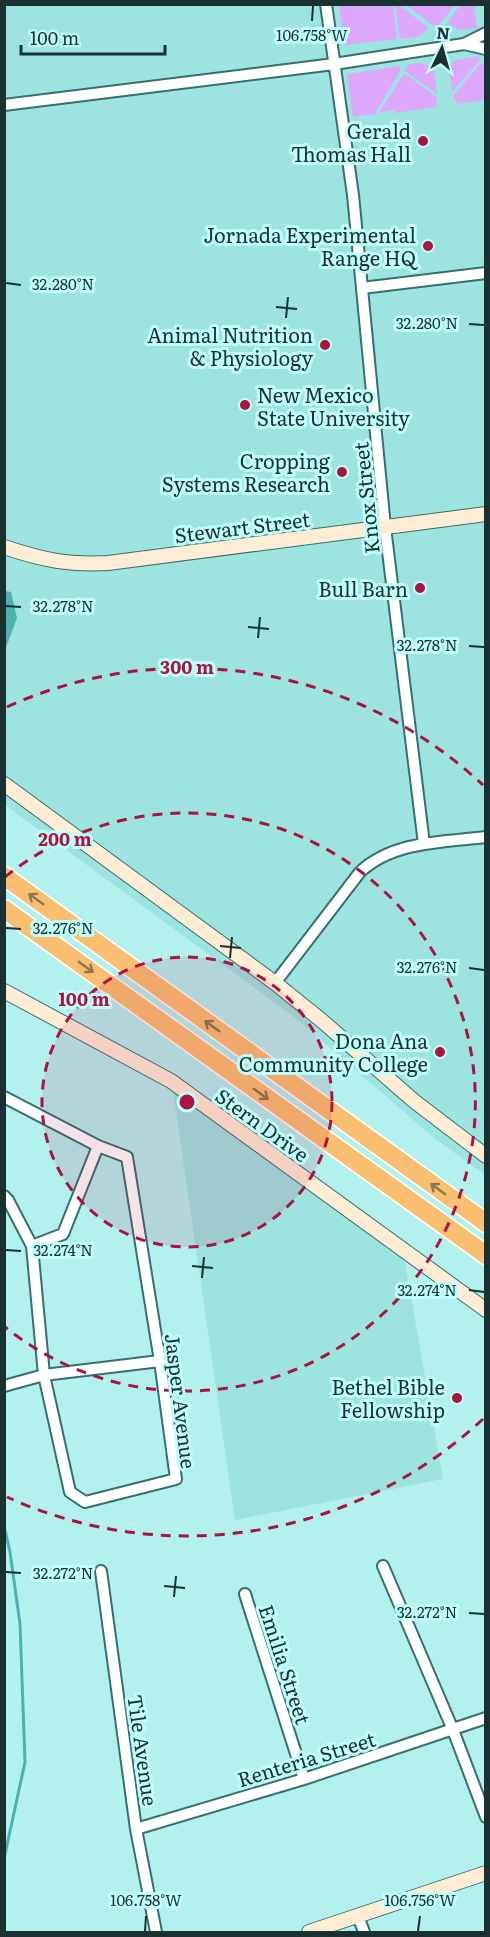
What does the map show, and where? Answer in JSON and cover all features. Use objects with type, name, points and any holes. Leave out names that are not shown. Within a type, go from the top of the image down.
[{"type":"highway","points":[[4,876],[486,1223]]},
{"type":"highway","points":[[4,909],[486,1255]]},
{"type":"street","name":"Knox Street","points":[[326,4],[353,195],[386,527],[424,844]]},
{"type":"street","points":[[4,105],[334,64],[464,44],[486,33]]},
{"type":"street","points":[[464,44],[486,49]]},
{"type":"street","points":[[362,288],[486,273]]},
{"type":"street","name":"Stewart Street","points":[[4,547],[44,560],[84,564],[108,563],[486,514]]},
{"type":"street","points":[[4,784],[275,983],[414,1101],[486,1156]]},
{"type":"street","points":[[275,983],[367,866],[387,853],[424,844],[486,837]]},
{"type":"street","name":"Stern Drive","points":[[4,991],[171,1081],[486,1310]]},
{"type":"street","name":"Jasper Avenue","points":[[4,1196],[32,1246],[44,1375],[70,1492],[85,1502],[176,1479],[160,1361],[127,1157],[98,1146],[6,1102]]},
{"type":"street","points":[[32,1246],[63,1234],[98,1146]]},
{"type":"street","points":[[4,1386],[44,1375],[160,1361]]},
{"type":"street","points":[[384,1566],[453,1730],[486,1817]]},
{"type":"street","name":"Tile Avenue","points":[[102,1571],[136,1829],[156,1932]]},
{"type":"street","name":"Emilia Street","points":[[244,1594],[304,1779]]},
{"type":"street","name":"Renteria Street","points":[[136,1829],[304,1779],[486,1718]]},
{"type":"street","points":[[309,1932],[486,1873]]},
{"type":"street","points":[[358,1916],[364,1932]]},
{"type":"shaded area","points":[[461,4],[474,5],[477,28],[459,30],[447,23]]},
{"type":"shaded area","name":"New Mexico State University","points":[[5,5],[485,5],[485,1175],[433,1137],[293,1016],[5,805]]},
{"type":"shaded area","points":[[339,5],[393,5],[397,39],[344,45]]},
{"type":"shaded area","points":[[395,5],[399,5],[429,28],[420,36],[400,39]]},
{"type":"shaded area","points":[[406,5],[455,5],[438,26],[434,26]]},
{"type":"shaded area","points":[[479,56],[480,60],[452,92],[449,66],[457,60]]},
{"type":"shaded area","points":[[422,63],[434,69],[437,94],[405,71],[409,64]]},
{"type":"shaded area","points":[[483,63],[485,65],[485,100],[457,104],[453,96]]},
{"type":"shaded area","points":[[400,66],[400,71],[375,114],[353,117],[347,74]]},
{"type":"shaded area","points":[[403,75],[407,75],[437,98],[436,107],[379,113]]},
{"type":"shaded area","points":[[5,591],[11,592],[17,618],[5,650]]},
{"type":"shaded area","points":[[173,1090],[404,1257],[443,1479],[235,1520]]},
{"type":"waterway","points":[[4,1526],[20,1624],[25,1762],[4,1859]]},
{"type":"place","name":"Gerald Thomas Hall","points":[[423,141]]},
{"type":"place","name":"Jornada Experimental Range HQ","points":[[428,246]]},
{"type":"place","name":"Animal Nutrition & Physiology","points":[[325,345]]},
{"type":"place","name":"New Mexico State University","points":[[245,405]]},
{"type":"place","name":"Cropping Systems Research","points":[[342,472]]},
{"type":"place","name":"Bull Barn","points":[[420,588]]},
{"type":"place","name":"Dona Ana Community College","points":[[440,1052]]},
{"type":"place","name":"Bethel Bible Fellowship","points":[[457,1398]]}]
